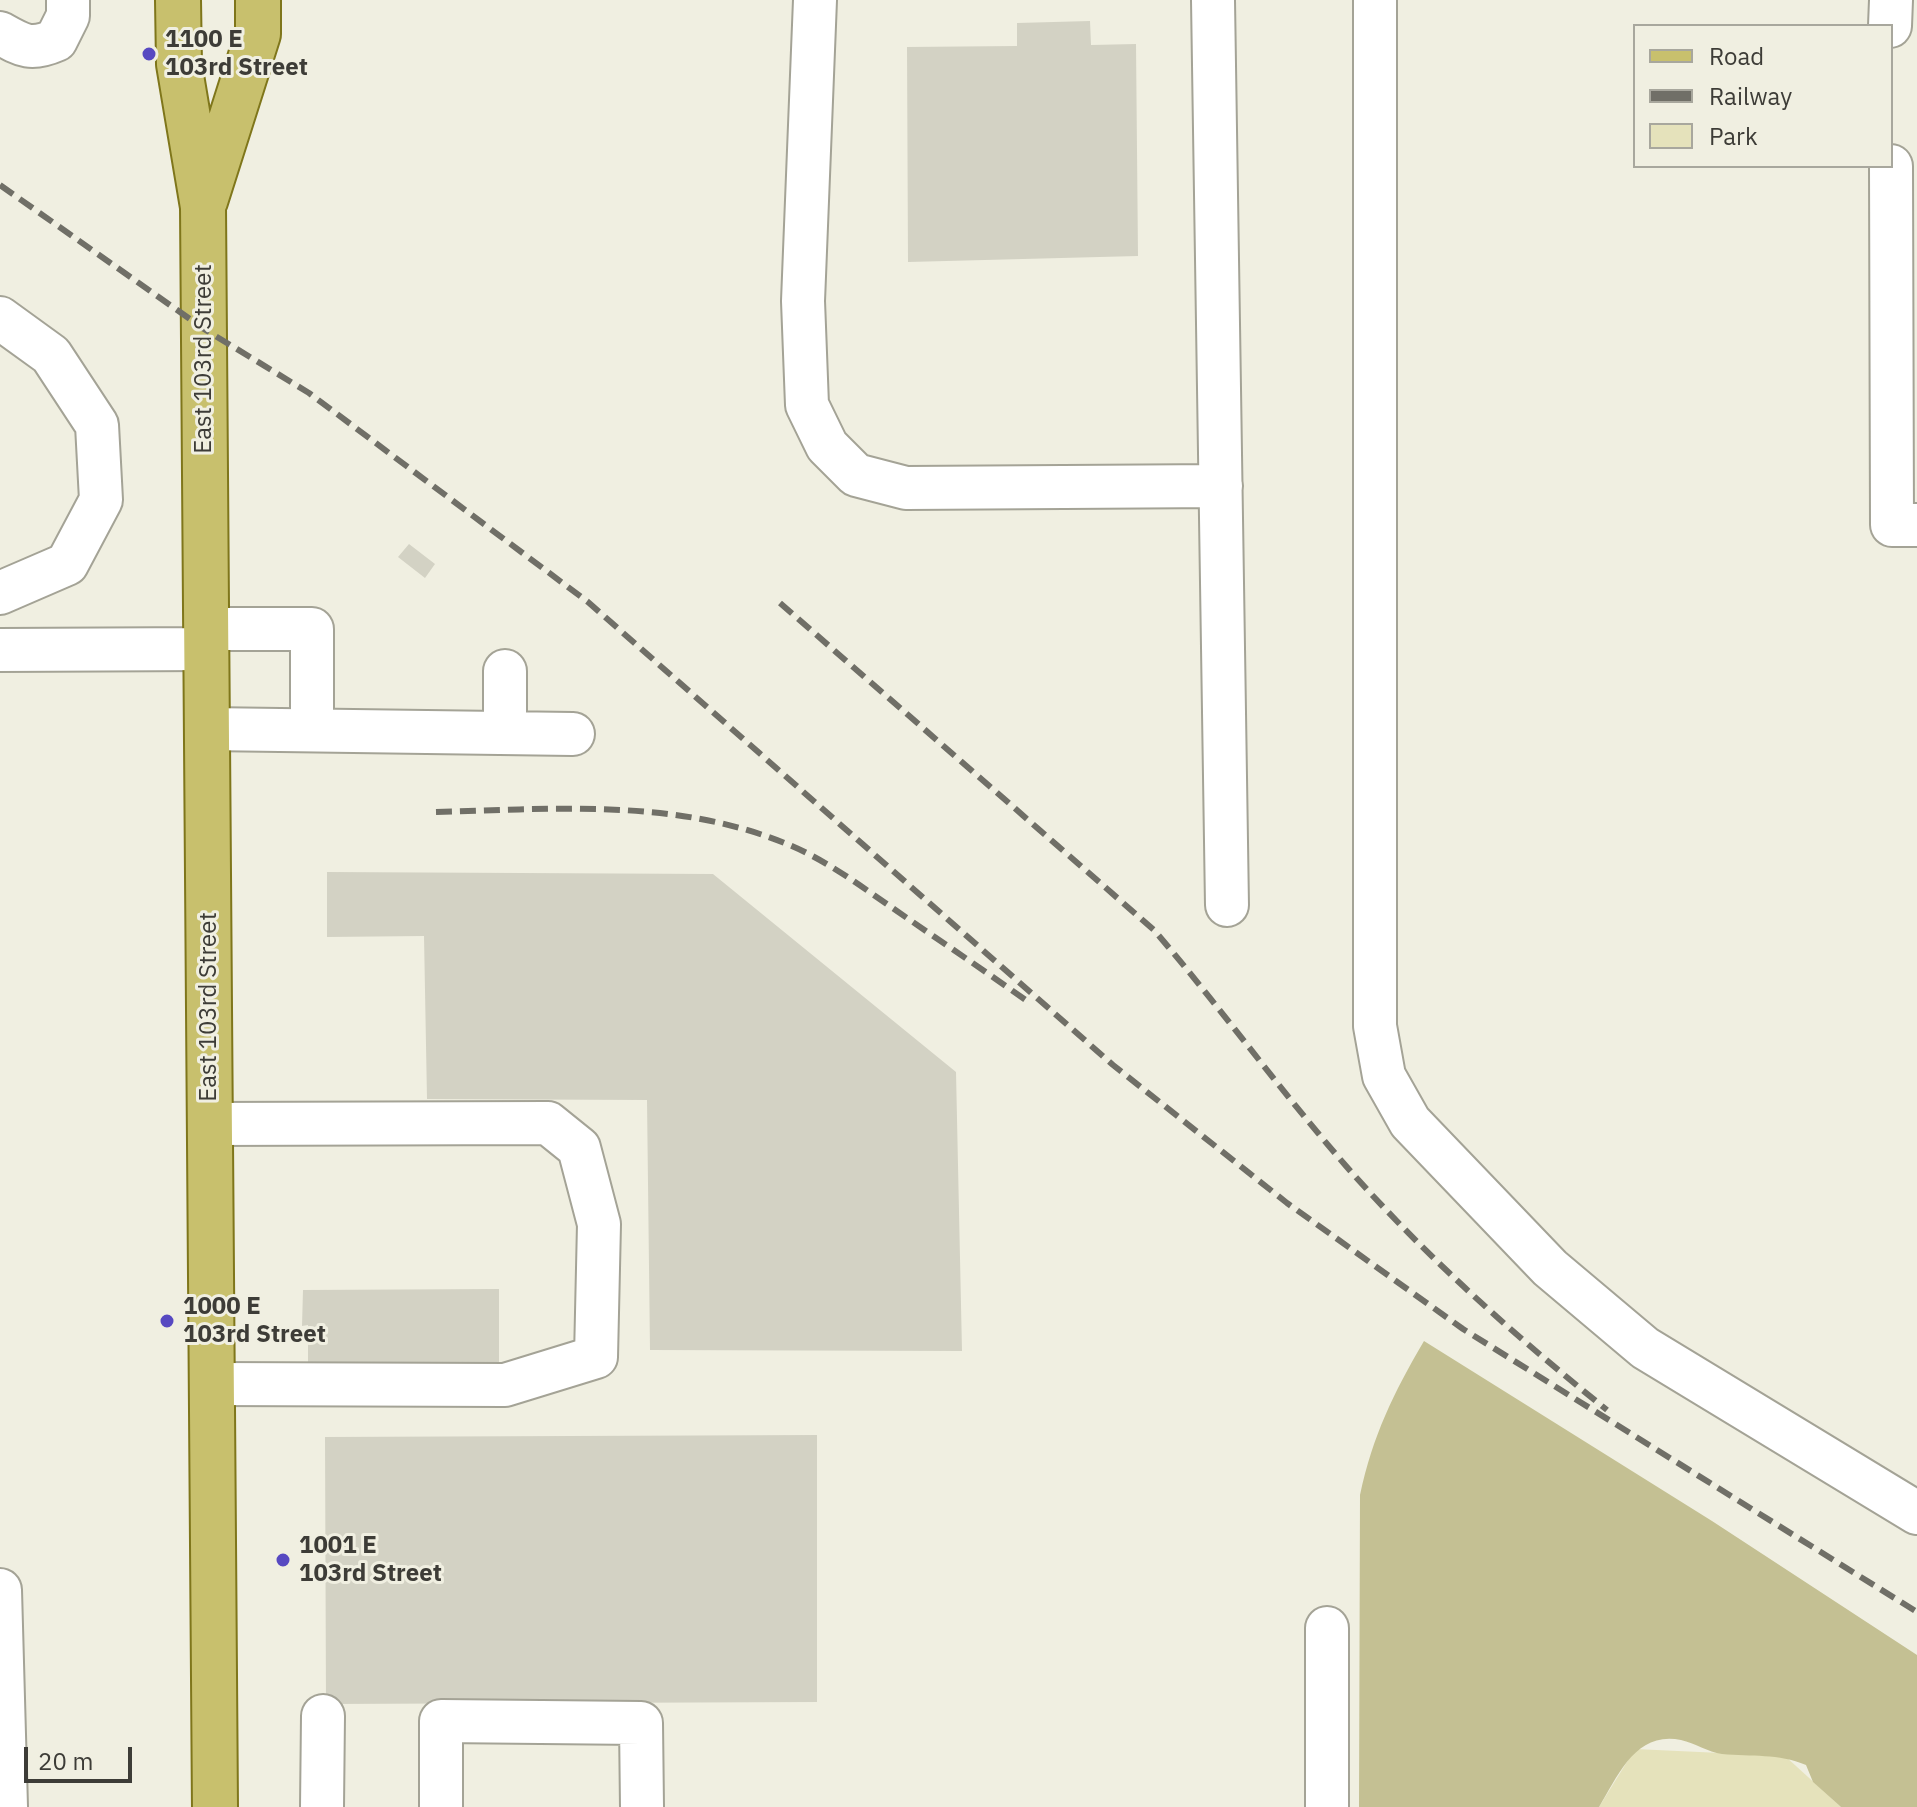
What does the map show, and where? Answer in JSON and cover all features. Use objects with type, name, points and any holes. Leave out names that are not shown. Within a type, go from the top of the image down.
[{"type":"main road","name":"East 103rd Street","points":[[178,0],[179,64],[203,207],[215,1807]]},
{"type":"main road","name":"East 103rd Street","points":[[203,207],[258,34],[258,0]]},
{"type":"street","points":[[0,33],[17,43],[38,48],[56,40],[68,16],[68,0]]},
{"type":"street","points":[[815,0],[803,301],[807,405],[827,446],[856,475],[906,488],[1221,486]]},
{"type":"street","points":[[1213,0],[1227,905]]},
{"type":"street","points":[[1375,0],[1375,1026],[1384,1076],[1410,1122],[1550,1268],[1645,1348],[1917,1513]]},
{"type":"street","points":[[1890,24],[1891,0]]},
{"type":"street","points":[[1891,168],[1905,434],[1904,525]]},
{"type":"street","points":[[0,318],[51,355],[97,425],[101,500],[67,564],[0,593]]},
{"type":"street","points":[[0,650],[207,639],[312,629],[312,730]]},
{"type":"street","points":[[505,671],[505,733]]},
{"type":"street","points":[[207,729],[573,734]]},
{"type":"street","points":[[210,1124],[548,1123],[579,1148],[599,1224],[596,1357],[505,1385],[212,1384]]},
{"type":"street","points":[[0,1590],[6,1807]]},
{"type":"street","points":[[1327,1628],[1327,1807]]},
{"type":"street","points":[[322,1807],[323,1716]]},
{"type":"street","points":[[441,1807],[441,1721],[455,1721],[641,1723],[642,1807]]},
{"type":"green space","points":[[1635,1749],[1785,1756],[1841,1807],[1599,1807]]},
{"type":"shaded area","points":[[1424,1341],[1712,1521],[1917,1655],[1917,1807],[1841,1807],[1813,1782],[1806,1765],[1796,1761],[1722,1754],[1686,1741],[1665,1739],[1652,1742],[1631,1758],[1599,1807],[1359,1807],[1360,1495],[1385,1415]]},
{"type":"building","points":[[1090,21],[1091,45],[1136,44],[1138,256],[908,262],[907,47],[1017,46],[1017,23]]},
{"type":"building","points":[[409,544],[435,564],[425,578],[398,557]]},
{"type":"building","points":[[327,872],[713,874],[956,1072],[962,1351],[650,1350],[647,1100],[427,1099],[424,936],[327,937]]},
{"type":"building","points":[[499,1289],[499,1371],[308,1373],[308,1325],[302,1326],[303,1290]]},
{"type":"building","points":[[817,1435],[817,1702],[326,1704],[325,1437]]},
{"type":"railway","points":[[0,185],[204,329],[309,393],[588,602],[1113,1065],[1287,1203],[1463,1329],[1917,1612]]},
{"type":"railway","points":[[780,603],[1154,930],[1321,1137],[1407,1232],[1471,1294],[1607,1410]]},
{"type":"railway","points":[[436,812],[614,810],[702,819],[745,829],[787,844],[827,864],[1027,1001]]},
{"type":"place","name":"1100 E 103rd Street","points":[[149,54]]},
{"type":"place","name":"1000 E 103rd Street","points":[[167,1321]]},
{"type":"place","name":"1001 E 103rd Street","points":[[283,1560]]}]
